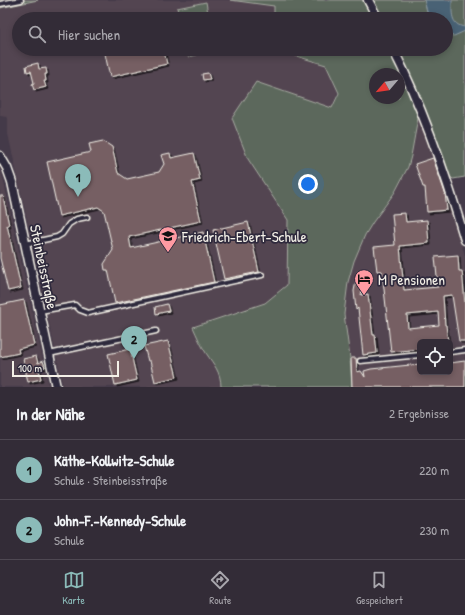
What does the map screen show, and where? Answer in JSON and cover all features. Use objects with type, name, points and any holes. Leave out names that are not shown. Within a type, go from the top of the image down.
[{"type":"street","points":[[368,0],[374,12]]},
{"type":"street","points":[[396,56],[432,139],[454,200],[465,240]]},
{"type":"street","name":"Steinbeisstraße","points":[[0,156],[7,168],[12,182],[56,387]]},
{"type":"lane","points":[[0,4],[21,0]]},
{"type":"lane","points":[[25,244],[55,238],[62,234],[69,224],[78,219],[87,217]]},
{"type":"lane","points":[[40,311],[75,305],[82,312],[88,313],[262,275]]},
{"type":"lane","points":[[49,354],[156,331]]},
{"type":"lane","points":[[453,352],[465,350]]},
{"type":"lane","points":[[360,361],[417,355]]},
{"type":"shaded area","points":[[38,0],[230,0],[274,6],[274,12],[12,12],[12,56],[296,56],[326,65],[338,92],[332,108],[256,82],[248,159],[288,220],[287,285],[265,303],[193,327],[205,351],[219,372],[221,387],[63,387],[45,304],[45,293],[36,249],[29,229],[8,134],[8,118],[0,116],[0,8]]},
{"type":"shaded area","points":[[420,117],[434,154],[465,256],[465,387],[352,387],[344,314],[348,282],[354,261],[365,235],[396,192],[408,167],[418,118]]},
{"type":"shaded area","points":[[0,167],[3,178],[49,387],[0,387]]},
{"type":"green space","points":[[0,0],[38,0],[0,8]]},
{"type":"green space","points":[[230,0],[364,0],[370,12],[274,12],[274,6]]},
{"type":"green space","points":[[371,0],[465,0],[465,177],[453,179],[449,176],[435,136],[400,56],[453,56],[453,12],[378,12]]},
{"type":"green space","points":[[206,2],[208,12],[178,12],[177,8]]},
{"type":"green space","points":[[296,56],[392,56],[398,68],[369,68],[369,104],[405,104],[405,84],[420,117],[418,118],[408,167],[395,192],[365,235],[354,261],[348,282],[344,314],[352,387],[221,387],[220,377],[202,347],[193,327],[265,303],[287,285],[288,220],[248,159],[232,118],[256,82],[332,108],[339,93],[326,65]]},
{"type":"water","points":[[424,0],[452,0],[452,12],[427,12]]},
{"type":"water","points":[[453,17],[457,24],[465,27],[465,31],[454,36]]},
{"type":"building","points":[[106,56],[165,56],[167,64],[110,77]]},
{"type":"building","points":[[38,63],[39,69],[46,68],[46,81],[44,81],[46,87],[34,90],[31,71],[27,72],[26,66]]},
{"type":"building","points":[[208,73],[210,79],[203,80],[202,74]]},
{"type":"building","points":[[103,141],[112,147],[118,173],[127,179],[159,172],[164,164],[161,155],[170,153],[171,158],[194,153],[200,180],[192,182],[201,221],[129,237],[131,248],[203,232],[214,282],[115,303],[108,270],[105,270],[104,264],[113,250],[104,211],[98,207],[59,216],[47,162],[91,152],[89,144]]},
{"type":"building","points":[[433,158],[445,193],[447,210],[427,212],[425,187],[423,187],[415,164]]},
{"type":"building","points":[[0,196],[3,196],[9,225],[7,225],[21,288],[8,291],[0,258]]},
{"type":"building","points":[[405,213],[406,222],[427,220],[429,243],[400,246],[404,290],[438,287],[435,257],[458,255],[459,271],[462,271],[465,304],[465,341],[459,341],[452,295],[443,296],[448,339],[417,339],[417,349],[391,352],[382,271],[377,271],[374,247],[395,245],[392,214]],"holes":[[[438,312],[439,325],[408,328],[407,315]]]},
{"type":"building","points":[[248,222],[259,272],[224,279],[213,230]]},
{"type":"building","points":[[358,272],[365,274],[361,295],[368,294],[373,335],[375,335],[377,353],[363,355],[358,308],[356,310],[354,291]]},
{"type":"building","points":[[24,300],[34,345],[18,349],[19,353],[0,357],[0,305]]},
{"type":"building","points":[[167,304],[169,311],[156,314],[155,307]]},
{"type":"building","points":[[168,341],[177,377],[155,382],[150,361],[148,361],[144,346]]},
{"type":"building","points":[[130,349],[137,380],[115,385],[108,354]]},
{"type":"building","points":[[36,356],[38,363],[43,361],[45,367],[39,369],[41,379],[28,382],[23,359]]},
{"type":"building","points":[[351,358],[356,358],[357,372],[361,371],[365,377],[364,371],[371,369],[417,364],[417,375],[453,375],[453,363],[465,361],[465,387],[352,387]]},
{"type":"place","name":"Käthe-Kollwitz-Schule","points":[[78,197]]},
{"type":"place","name":"Friedrich-Ebert-Schule","points":[[168,253]]},
{"type":"place","name":"M Pensionen","points":[[364,296]]},
{"type":"place","name":"John-F.-Kennedy-Schule","points":[[134,359]]}]
